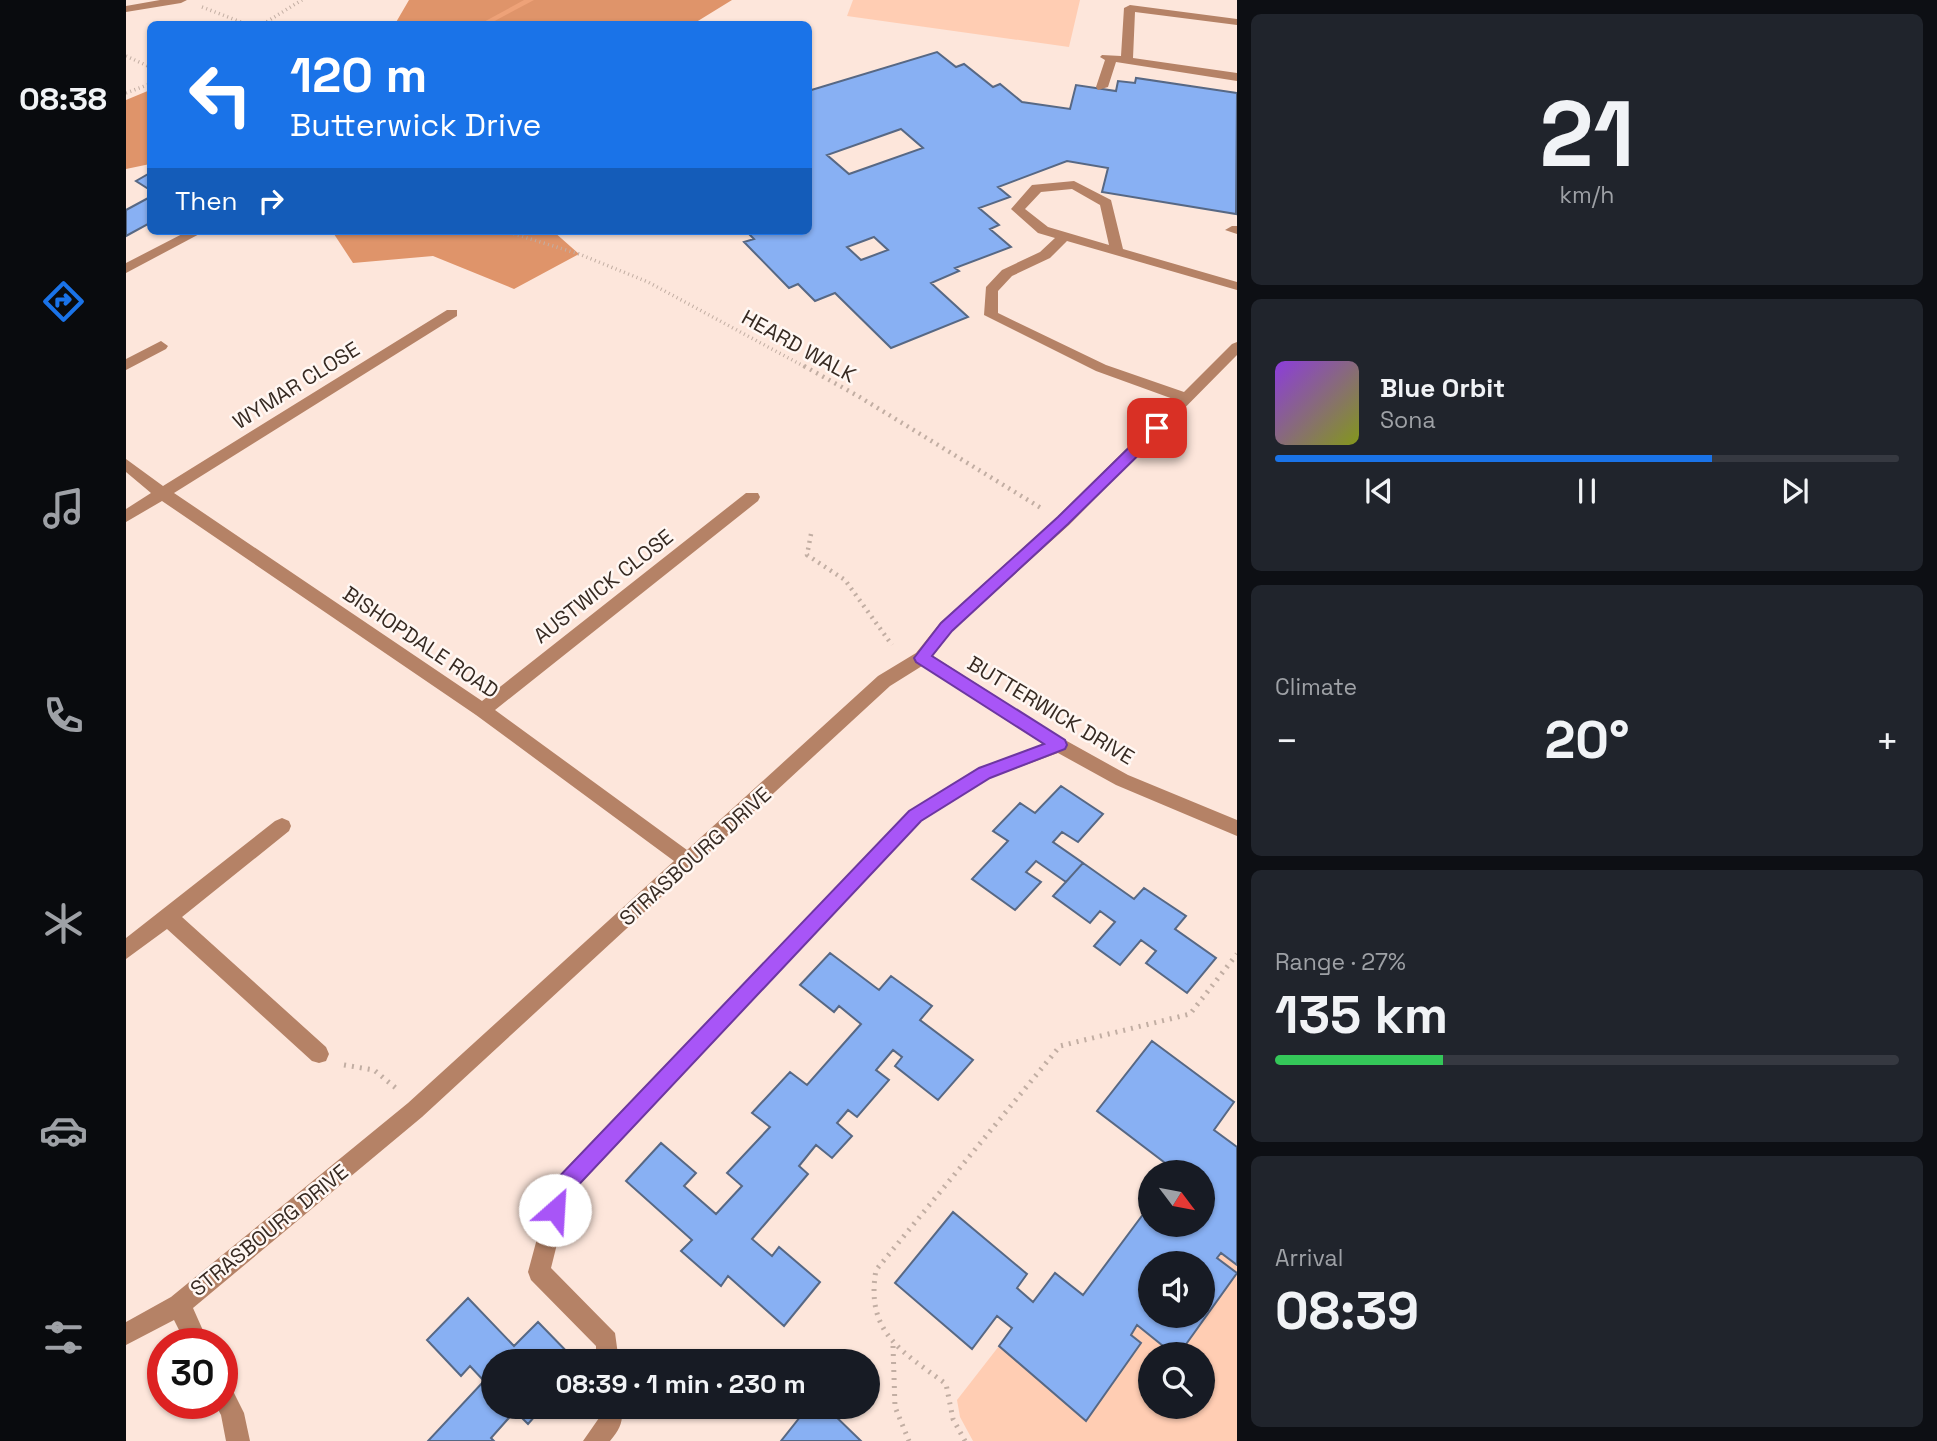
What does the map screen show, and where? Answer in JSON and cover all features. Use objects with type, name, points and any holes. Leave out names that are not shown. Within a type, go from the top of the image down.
[{"type":"street","points":[[126,9],[181,0]]},
{"type":"street","points":[[1127,60],[1130,8],[1237,22]]},
{"type":"street","points":[[1102,87],[1109,57],[1237,77]]},
{"type":"street","points":[[1117,251],[1106,203],[1074,185],[1037,188],[1018,209],[1043,230],[1237,286]]},
{"type":"street","points":[[126,269],[190,235]]},
{"type":"street","points":[[1064,236],[1045,255],[1007,273],[991,290],[990,315],[1101,368],[1186,398]]},
{"type":"street","name":"WYMAR CLOSE","points":[[126,516],[453,313]]},
{"type":"street","points":[[126,365],[161,346]]},
{"type":"street","name":"STRASBOURG DRIVE","points":[[126,1334],[179,1305],[415,1110],[884,681],[915,662],[946,627],[1063,521],[1237,347]]},
{"type":"street","name":"BISHOPDALE ROAD","points":[[126,464],[162,493],[482,710],[689,862]]},
{"type":"street","name":"AUSTWICK CLOSE","points":[[482,710],[752,497]]},
{"type":"street","name":"BUTTERWICK DRIVE","points":[[915,662],[1122,780],[1237,828]]},
{"type":"street","points":[[607,1349],[607,1340],[539,1272],[560,1190],[915,816],[984,773],[1059,745]]},
{"type":"street","points":[[126,950],[282,826]]},
{"type":"street","points":[[169,917],[319,1054]]},
{"type":"street","points":[[179,1305],[190,1328]]},
{"type":"street","points":[[233,1419],[238,1441]]},
{"type":"street","points":[[595,1441],[611,1419]]},
{"type":"path","points":[[268,21],[302,0]]},
{"type":"path","points":[[198,5],[238,21]]},
{"type":"path","points":[[126,56],[147,66]]},
{"type":"path","points":[[126,93],[147,85]]},
{"type":"path","name":"HEARD WALK","points":[[518,235],[579,254],[648,282],[858,396],[1063,521]]},
{"type":"path","points":[[811,534],[807,555],[845,580],[915,662]]},
{"type":"path","points":[[965,1441],[953,1419],[946,1384],[894,1345],[880,1320],[872,1293],[876,1270],[1060,1046],[1190,1014],[1237,954]]},
{"type":"path","points":[[319,1054],[333,1065],[357,1064],[376,1069],[415,1110]]},
{"type":"path","points":[[894,1345],[891,1389],[899,1425],[909,1441]]},
{"type":"shaded area","points":[[409,0],[732,0],[698,21],[397,21]]},
{"type":"shaded area","points":[[853,0],[1080,0],[1069,47],[847,16]]},
{"type":"shaded area","points":[[147,91],[147,165],[126,169],[126,100]]},
{"type":"shaded area","points":[[335,235],[558,235],[579,254],[514,289],[433,256],[353,263]]},
{"type":"shaded area","points":[[1221,1253],[1237,1265],[1237,1441],[973,1441],[960,1417],[957,1400],[999,1346],[1087,1420],[1138,1347],[1138,1419],[1215,1419],[1215,1342],[1187,1342],[1197,1328],[1215,1328],[1215,1303],[1236,1273],[1217,1258]]},
{"type":"shaded area","points":[[1137,1325],[1158,1342],[1138,1342],[1131,1335]]},
{"type":"building","points":[[937,52],[956,67],[964,64],[993,87],[1000,84],[1022,102],[1070,109],[1076,85],[1116,91],[1118,81],[1135,83],[1136,78],[1237,93],[1236,214],[1102,192],[1108,168],[1067,161],[998,187],[1010,197],[979,208],[999,225],[990,229],[1011,247],[955,268],[959,271],[931,283],[968,317],[891,348],[835,293],[815,301],[798,284],[789,288],[744,242],[754,239],[750,235],[812,235],[812,90]],"holes":[[[901,129],[923,148],[849,174],[827,155]],[[874,237],[888,250],[861,260],[847,247]]]},
{"type":"building","points":[[147,175],[147,188],[136,181]]},
{"type":"building","points":[[147,199],[147,225],[126,236],[126,210]]},
{"type":"building","points":[[1061,786],[1103,814],[1078,842],[1062,832],[1053,842],[1083,863],[1066,882],[1036,861],[1026,872],[1041,882],[1015,910],[972,879],[1008,841],[993,831],[1020,803],[1035,813]]},
{"type":"building","points":[[1083,863],[1134,899],[1144,888],[1186,916],[1175,929],[1216,958],[1187,993],[1146,963],[1156,951],[1141,940],[1120,965],[1094,946],[1115,922],[1100,911],[1090,923],[1053,896]]},
{"type":"building","points":[[830,953],[879,990],[891,976],[932,1006],[920,1020],[973,1060],[938,1100],[895,1066],[902,1057],[893,1050],[876,1070],[889,1080],[857,1117],[848,1110],[837,1123],[852,1136],[832,1158],[816,1145],[799,1166],[808,1174],[752,1239],[772,1256],[779,1247],[820,1282],[784,1326],[728,1276],[721,1286],[681,1251],[692,1240],[626,1181],[661,1143],[696,1173],[684,1186],[716,1214],[742,1186],[727,1173],[770,1127],[752,1113],[790,1072],[807,1085],[861,1024],[839,1006],[834,1012],[800,985]]},
{"type":"building","points":[[1152,1041],[1234,1102],[1214,1130],[1237,1147],[1237,1265],[1221,1253],[1217,1258],[1237,1273],[1215,1304],[1215,1251],[1138,1251],[1138,1326],[1131,1335],[1140,1342],[1086,1421],[999,1346],[1012,1328],[997,1316],[972,1349],[895,1283],[953,1212],[1027,1274],[1017,1288],[1033,1302],[1055,1273],[1083,1295],[1138,1221],[1138,1237],[1215,1237],[1215,1160],[1161,1160],[1097,1111]]},
{"type":"building","points":[[468,1298],[514,1346],[538,1322],[564,1349],[481,1349],[481,1378],[470,1366],[461,1376],[427,1340]]},
{"type":"building","points":[[1141,1328],[1198,1328],[1188,1342],[1158,1342]]},
{"type":"building","points":[[481,1384],[481,1419],[508,1419],[491,1438],[494,1441],[428,1441]]},
{"type":"building","points":[[798,1419],[838,1419],[861,1441],[781,1441]]},
{"type":"waterway","points":[[490,21],[530,0]]},
{"type":"route","points":[[555,1210],[560,1190],[915,816],[984,773],[1059,745],[922,658],[946,627],[1063,521],[1157,428]]}]
